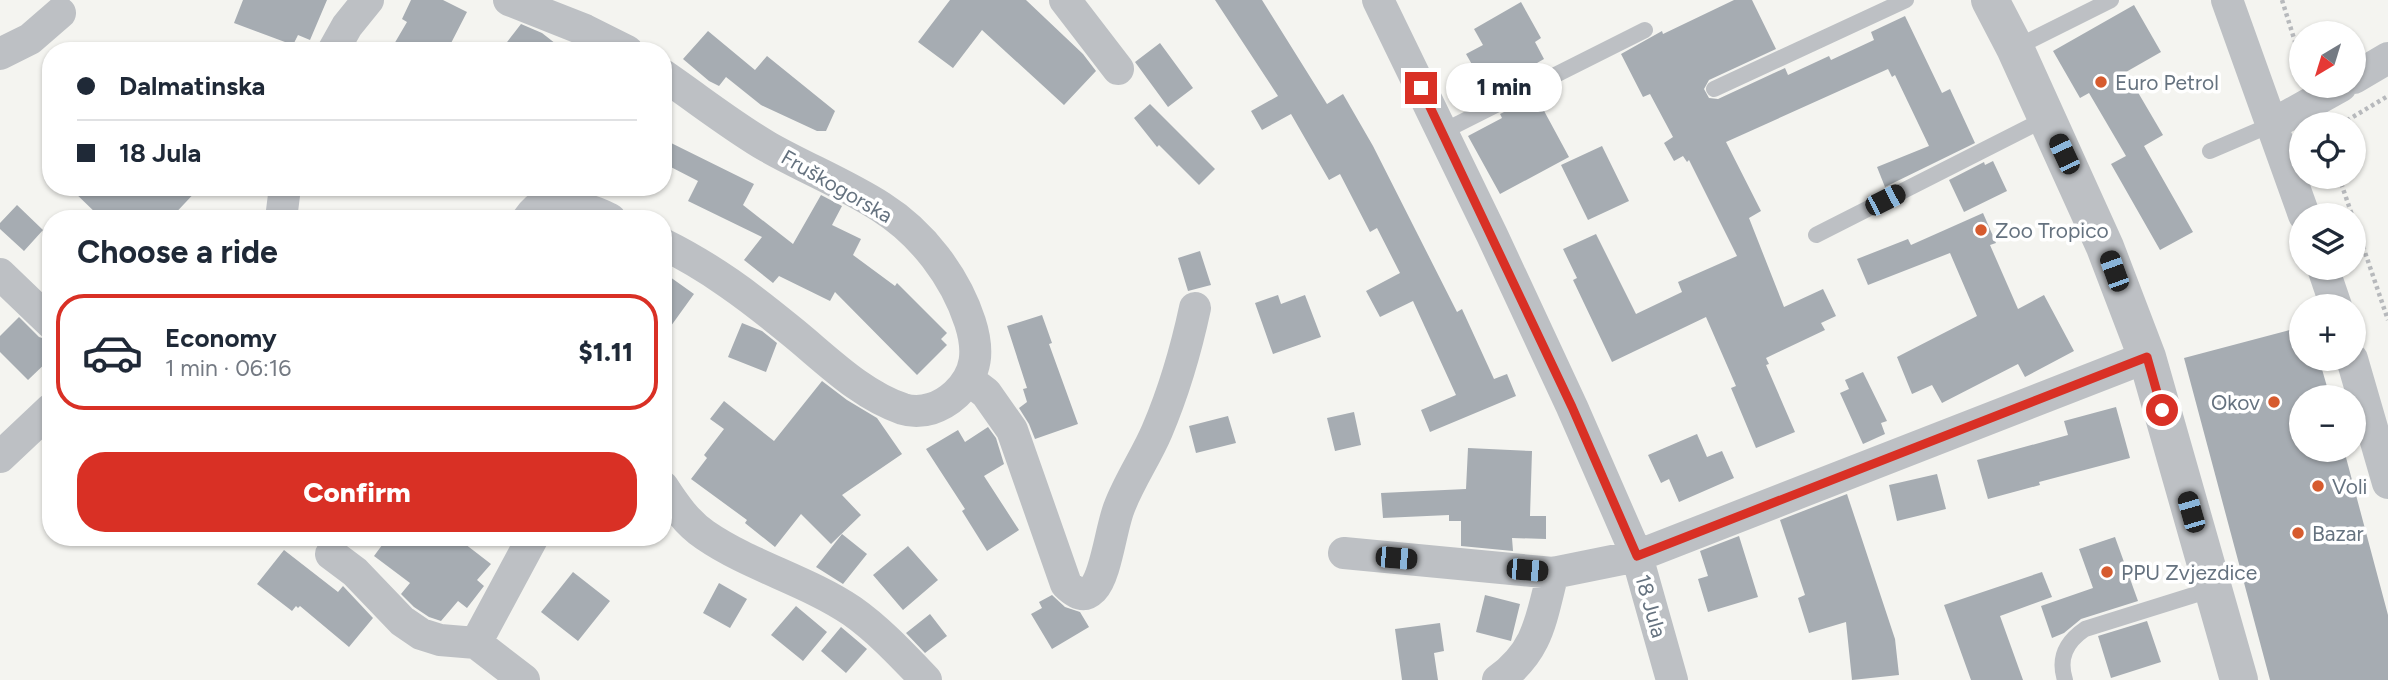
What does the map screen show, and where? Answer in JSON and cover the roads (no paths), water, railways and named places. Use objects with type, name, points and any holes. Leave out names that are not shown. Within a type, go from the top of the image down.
[{"type":"street","points":[[338,42],[368,0]]},
{"type":"street","points":[[509,0],[608,42]]},
{"type":"street","points":[[1065,0],[1118,69]]},
{"type":"street","name":"18 Jula","points":[[1378,0],[1572,407],[1637,556],[1672,680]]},
{"type":"street","points":[[1990,0],[2029,41],[2047,118],[2105,247],[2147,357],[2239,680]]},
{"type":"street","points":[[2227,0],[2300,203]]},
{"type":"street","points":[[0,54],[30,39],[60,13]]},
{"type":"street","points":[[2366,71],[2388,58]]},
{"type":"street","name":"Fruškogorska","points":[[672,81],[766,146],[881,207],[913,232],[943,267],[963,301],[975,336],[975,361],[969,380]]},
{"type":"street","points":[[2273,124],[2320,98]]},
{"type":"street","points":[[536,210],[546,203],[565,204],[583,210]]},
{"type":"street","points":[[672,248],[734,284],[844,374],[878,397],[905,410],[925,411],[942,405],[969,380],[986,393],[1012,430],[1066,584],[1073,592],[1081,595],[1095,588],[1100,577],[1119,508],[1157,432],[1176,378],[1195,308]]},
{"type":"street","points":[[1,277],[42,315]]},
{"type":"street","points":[[1344,553],[1553,573],[1637,556],[2147,357]]},
{"type":"street","points":[[2355,371],[2388,483]]},
{"type":"street","points":[[0,457],[42,417]]},
{"type":"street","points":[[672,499],[684,516],[703,534],[729,549],[808,585],[852,611],[879,632],[926,680]]},
{"type":"street","points":[[476,643],[528,546]]},
{"type":"street","points":[[331,554],[355,572],[402,621],[421,634],[440,640],[476,643],[524,680]]},
{"type":"street","points":[[1498,680],[1514,668],[1529,651],[1537,633],[1553,573]]},
{"type":"lane","points":[[1714,89],[1906,0]]},
{"type":"lane","points":[[2029,41],[2111,0]]},
{"type":"lane","points":[[1442,132],[1645,30]]},
{"type":"lane","points":[[1816,236],[2047,118]]},
{"type":"lane","points":[[2210,151],[2273,124]]},
{"type":"lane","points":[[2065,680],[2061,666],[2063,655],[2076,636],[2085,629],[2213,589]]},
{"type":"place","name":"Euro Petrol","points":[[2101,82]]},
{"type":"place","name":"Zoo Tropico","points":[[1981,230]]},
{"type":"place","name":"Okov","points":[[2274,402]]},
{"type":"place","name":"Voli","points":[[2318,486]]},
{"type":"place","name":"Bazar","points":[[2298,533]]},
{"type":"place","name":"PPU Zvjezdice","points":[[2107,572]]}]
